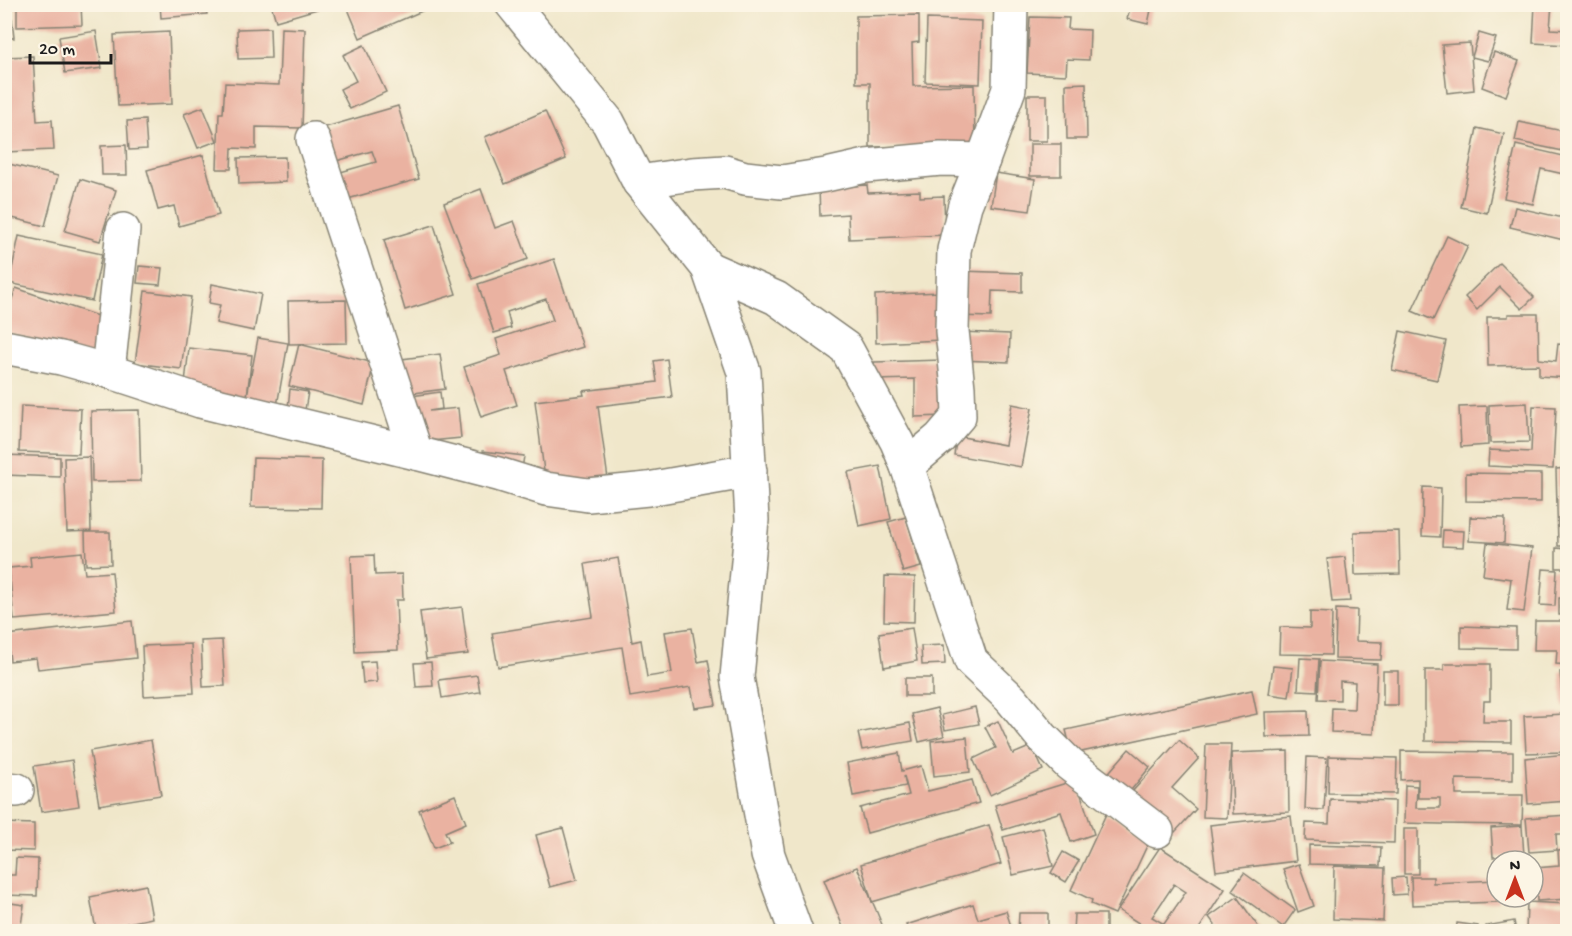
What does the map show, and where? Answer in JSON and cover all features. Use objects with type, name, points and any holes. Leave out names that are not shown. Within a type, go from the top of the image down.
[{"type":"street","points":[[512,4],[608,122],[639,182],[708,268],[744,372],[752,520],[737,677],[768,855],[796,932]]},
{"type":"street","points":[[907,466],[940,438],[959,416],[952,331],[954,249],[965,205],[1009,89],[1011,4]]},
{"type":"street","points":[[313,139],[416,453]]},
{"type":"street","points":[[639,182],[692,174],[725,172],[745,178],[782,182],[866,166],[941,159],[983,160]]},
{"type":"street","points":[[108,371],[123,230]]},
{"type":"street","points":[[708,268],[776,298],[846,348],[897,442],[907,466],[971,661],[1011,699],[1042,737],[1069,764],[1157,831]]},
{"type":"street","points":[[4,347],[61,358],[200,401],[416,453],[546,489],[588,495],[648,489],[750,471]]},
{"type":"building","points":[[4,4],[81,4],[82,25],[17,27],[17,8],[4,9]]},
{"type":"building","points":[[160,4],[206,4],[207,14],[161,18]]},
{"type":"building","points":[[271,4],[331,4],[331,5],[276,21]]},
{"type":"building","points":[[346,4],[438,4],[360,38]]},
{"type":"building","points":[[1030,4],[1090,4],[1089,10],[1030,7]]},
{"type":"building","points":[[1535,4],[1552,4],[1550,29],[1568,30],[1568,45],[1533,43]]},
{"type":"building","points":[[1131,5],[1152,5],[1148,24],[1127,19]]},
{"type":"building","points":[[919,15],[919,42],[912,43],[913,86],[974,85],[975,146],[870,147],[870,83],[856,83],[856,16]]},
{"type":"building","points":[[1030,17],[1069,18],[1068,29],[1090,30],[1089,60],[1067,59],[1066,75],[1027,73]]},
{"type":"building","points":[[4,19],[12,19],[14,38],[4,38]]},
{"type":"building","points":[[927,19],[982,21],[980,84],[925,82]]},
{"type":"building","points":[[270,28],[271,58],[238,59],[237,29]]},
{"type":"building","points":[[281,28],[305,29],[302,128],[256,127],[256,149],[232,148],[231,169],[217,169],[219,113],[223,113],[225,83],[279,85]]},
{"type":"building","points":[[96,31],[102,68],[65,73],[59,37]]},
{"type":"building","points":[[169,32],[172,104],[118,106],[114,35]]},
{"type":"building","points":[[1479,33],[1496,38],[1488,61],[1472,57]]},
{"type":"building","points":[[1470,43],[1474,90],[1447,93],[1442,45]]},
{"type":"building","points":[[364,45],[386,92],[350,109],[340,89],[356,81],[343,55]]},
{"type":"building","points":[[1494,52],[1519,61],[1506,96],[1482,87]]},
{"type":"building","points":[[33,56],[37,121],[52,120],[54,150],[4,152],[4,57]]},
{"type":"building","points":[[1086,83],[1087,139],[1067,139],[1066,84]]},
{"type":"building","points":[[1027,95],[1047,95],[1047,141],[1027,141]]},
{"type":"building","points":[[398,106],[419,179],[344,200],[337,173],[376,162],[372,151],[329,163],[319,129]]},
{"type":"building","points":[[203,107],[217,141],[198,148],[184,114]]},
{"type":"building","points":[[545,111],[566,159],[505,184],[485,137]]},
{"type":"building","points":[[145,120],[147,149],[129,150],[127,121]]},
{"type":"building","points":[[1519,122],[1568,132],[1568,152],[1515,141]]},
{"type":"building","points":[[1477,128],[1504,134],[1487,213],[1461,207]]},
{"type":"building","points":[[1030,144],[1061,144],[1061,176],[1030,176]]},
{"type":"building","points":[[126,145],[127,175],[102,175],[101,146]]},
{"type":"building","points":[[1516,145],[1568,157],[1568,175],[1541,169],[1533,204],[1504,198]]},
{"type":"building","points":[[203,155],[219,215],[179,226],[174,206],[158,210],[147,170]]},
{"type":"building","points":[[285,157],[286,182],[239,184],[238,158]]},
{"type":"building","points":[[5,163],[58,176],[45,226],[4,216]]},
{"type":"building","points":[[996,173],[1035,179],[1030,211],[991,206]]},
{"type":"building","points":[[80,179],[116,190],[100,241],[65,231]]},
{"type":"building","points":[[867,185],[868,193],[920,191],[920,197],[944,196],[945,235],[849,239],[848,214],[820,216],[819,188]]},
{"type":"building","points":[[481,189],[495,228],[514,221],[528,259],[473,279],[444,203]]},
{"type":"building","points":[[1515,207],[1568,219],[1568,241],[1510,227]]},
{"type":"building","points":[[434,225],[456,294],[405,310],[384,240]]},
{"type":"building","points":[[19,236],[102,254],[92,301],[9,283]]},
{"type":"building","points":[[1447,236],[1468,246],[1433,320],[1412,311]]},
{"type":"building","points":[[554,259],[583,347],[506,371],[517,405],[481,417],[464,367],[501,355],[496,339],[553,320],[546,299],[507,312],[511,328],[494,333],[478,284]]},
{"type":"building","points":[[1500,263],[1534,297],[1522,309],[1500,287],[1477,310],[1465,297]]},
{"type":"building","points":[[139,266],[162,268],[160,285],[137,283]]},
{"type":"building","points":[[960,271],[1022,273],[1022,292],[992,291],[991,317],[958,316]]},
{"type":"building","points":[[212,284],[261,294],[254,331],[216,323],[220,305],[209,303]]},
{"type":"building","points":[[16,288],[112,321],[98,363],[4,331],[4,320]]},
{"type":"building","points":[[145,291],[191,297],[181,369],[135,363]]},
{"type":"building","points":[[940,292],[942,340],[876,343],[875,295]]},
{"type":"building","points":[[346,300],[347,343],[289,344],[288,301]]},
{"type":"building","points":[[1508,314],[1538,314],[1539,359],[1556,361],[1558,344],[1568,345],[1568,378],[1539,376],[1539,365],[1488,366],[1487,317],[1508,317]]},
{"type":"building","points":[[1400,331],[1446,341],[1437,380],[1392,370]]},
{"type":"building","points":[[961,332],[1010,334],[1009,362],[960,360]]},
{"type":"building","points":[[258,338],[288,343],[277,406],[184,391],[189,348],[252,355],[247,396]]},
{"type":"building","points":[[299,344],[374,363],[364,405],[289,386]]},
{"type":"building","points":[[440,354],[445,389],[406,394],[402,359]]},
{"type":"building","points":[[667,359],[672,397],[598,406],[608,479],[546,487],[535,401],[584,395],[583,391],[657,382],[654,361]]},
{"type":"building","points":[[943,360],[945,416],[915,417],[915,379],[874,380],[874,362]]},
{"type":"building","points":[[290,389],[308,392],[305,410],[288,408]]},
{"type":"building","points":[[440,392],[442,409],[429,411],[458,408],[461,438],[420,442],[411,396]]},
{"type":"building","points":[[1527,403],[1529,442],[1490,443],[1489,405]]},
{"type":"building","points":[[1012,404],[1032,408],[1021,467],[954,455],[957,436],[1005,445]]},
{"type":"building","points":[[21,406],[81,409],[79,454],[19,452]]},
{"type":"building","points":[[1487,406],[1488,445],[1461,447],[1459,407]]},
{"type":"building","points":[[1533,406],[1556,407],[1553,469],[1488,466],[1489,450],[1531,452]]},
{"type":"building","points":[[139,410],[141,481],[92,482],[91,411]]},
{"type":"building","points":[[483,451],[524,456],[521,476],[481,471]]},
{"type":"building","points":[[4,455],[60,457],[60,477],[4,475]]},
{"type":"building","points":[[89,457],[91,531],[67,532],[64,458]]},
{"type":"building","points":[[253,458],[322,460],[321,508],[251,507]]},
{"type":"building","points":[[880,466],[891,519],[859,526],[848,472]]},
{"type":"building","points":[[1568,468],[1568,546],[1558,546],[1556,469]]},
{"type":"building","points":[[1466,473],[1541,474],[1541,502],[1466,501]]},
{"type":"building","points":[[1423,487],[1441,488],[1440,537],[1422,536]]},
{"type":"building","points":[[906,517],[921,567],[903,572],[888,522]]},
{"type":"building","points":[[1470,517],[1505,518],[1504,543],[1469,541]]},
{"type":"building","points":[[1443,530],[1464,531],[1463,547],[1442,546]]},
{"type":"building","points":[[1399,531],[1400,574],[1355,575],[1354,532]]},
{"type":"building","points":[[85,532],[110,532],[111,564],[86,565]]},
{"type":"building","points":[[1487,543],[1532,548],[1524,612],[1507,610],[1511,579],[1483,575]]},
{"type":"building","points":[[1556,548],[1568,549],[1568,568],[1556,568]]},
{"type":"building","points":[[82,552],[85,574],[112,572],[116,611],[14,620],[9,568],[31,566],[30,557]]},
{"type":"building","points":[[374,555],[375,575],[402,574],[403,600],[396,600],[398,650],[355,652],[351,556]]},
{"type":"building","points":[[1345,557],[1350,601],[1332,602],[1327,559]]},
{"type":"building","points":[[618,558],[632,642],[641,640],[647,677],[672,673],[665,632],[692,628],[698,662],[708,660],[716,705],[695,708],[691,687],[630,697],[622,647],[498,667],[492,633],[593,617],[585,564]]},
{"type":"building","points":[[1543,569],[1557,570],[1555,606],[1540,605]]},
{"type":"building","points":[[885,576],[915,577],[914,622],[884,621]]},
{"type":"building","points":[[1559,598],[1568,598],[1568,615],[1559,615]]},
{"type":"building","points":[[462,607],[468,654],[426,659],[420,612]]},
{"type":"building","points":[[1336,609],[1357,610],[1356,641],[1382,642],[1381,660],[1335,659]]},
{"type":"building","points":[[1310,612],[1332,613],[1331,655],[1279,654],[1280,627],[1310,628]]},
{"type":"building","points":[[132,621],[136,658],[38,669],[36,658],[10,661],[7,635]]},
{"type":"building","points":[[1535,621],[1564,621],[1564,629],[1568,629],[1568,665],[1556,664],[1557,650],[1534,650]]},
{"type":"building","points":[[1461,626],[1516,628],[1516,649],[1461,648]]},
{"type":"building","points":[[912,628],[917,661],[884,667],[879,633]]},
{"type":"building","points":[[222,640],[225,686],[203,687],[201,641]]},
{"type":"building","points":[[191,644],[194,693],[144,696],[142,646]]},
{"type":"building","points":[[944,645],[945,664],[922,665],[921,646]]},
{"type":"building","points":[[1300,658],[1319,659],[1317,691],[1298,690]]},
{"type":"building","points":[[375,661],[377,682],[363,683],[361,662]]},
{"type":"building","points":[[1320,661],[1377,664],[1374,734],[1331,732],[1332,708],[1354,709],[1355,682],[1340,681],[1340,700],[1318,699]]},
{"type":"building","points":[[431,662],[433,686],[416,687],[414,663]]},
{"type":"building","points":[[1444,664],[1490,664],[1490,701],[1484,701],[1483,722],[1511,722],[1511,742],[1425,741],[1425,670],[1444,670]]},
{"type":"building","points":[[1273,666],[1293,668],[1289,697],[1269,694]]},
{"type":"building","points":[[1383,671],[1398,671],[1398,705],[1383,705]]},
{"type":"building","points":[[1568,671],[1568,705],[1563,706],[1560,672]]},
{"type":"building","points":[[477,675],[480,692],[442,698],[439,680]]},
{"type":"building","points":[[905,678],[932,678],[932,696],[905,696]]},
{"type":"building","points":[[1252,690],[1257,714],[1072,754],[1066,730]]},
{"type":"building","points":[[975,707],[979,724],[945,730],[942,715]]},
{"type":"building","points":[[937,708],[944,736],[919,742],[912,714]]},
{"type":"building","points":[[1308,711],[1309,736],[1266,737],[1265,712]]},
{"type":"building","points":[[1565,714],[1566,752],[1526,753],[1524,716]]},
{"type":"building","points":[[998,721],[1013,754],[1032,746],[1043,770],[990,795],[973,759],[996,748],[985,727]]},
{"type":"building","points":[[910,723],[913,741],[862,750],[858,733]]},
{"type":"building","points":[[967,737],[970,772],[934,776],[931,741]]},
{"type":"building","points":[[151,740],[161,795],[99,805],[90,751]]},
{"type":"building","points":[[1179,740],[1199,758],[1172,788],[1196,809],[1175,832],[1131,793]]},
{"type":"building","points":[[1206,744],[1231,744],[1227,818],[1203,817]]},
{"type":"building","points":[[1129,749],[1150,767],[1127,795],[1105,777]]},
{"type":"building","points":[[1288,751],[1289,812],[1233,814],[1231,753]]},
{"type":"building","points":[[1401,751],[1513,752],[1513,780],[1456,779],[1456,795],[1523,795],[1522,825],[1404,823],[1405,785],[1417,786],[1416,808],[1440,808],[1440,798],[1418,798],[1418,779],[1401,780]]},
{"type":"building","points":[[899,753],[902,771],[921,766],[928,791],[972,780],[979,803],[867,833],[860,808],[909,795],[904,776],[906,786],[853,796],[847,763]]},
{"type":"building","points":[[1568,754],[1568,801],[1528,804],[1525,758]]},
{"type":"building","points":[[1329,756],[1397,758],[1396,794],[1328,793]]},
{"type":"building","points":[[1307,757],[1327,758],[1324,810],[1305,809]]},
{"type":"building","points":[[72,760],[79,806],[41,812],[34,766]]},
{"type":"building","points":[[1076,780],[1094,834],[1071,842],[1061,812],[1003,830],[995,805]]},
{"type":"building","points":[[455,795],[466,823],[445,832],[450,842],[434,848],[419,810]]},
{"type":"building","points":[[1330,799],[1395,801],[1394,843],[1305,840],[1306,823],[1329,824]]},
{"type":"building","points":[[1106,814],[1152,835],[1115,914],[1091,904],[1092,900],[1071,890]]},
{"type":"building","points":[[1568,815],[1568,834],[1556,834],[1557,850],[1529,849],[1526,818]]},
{"type":"building","points":[[1291,816],[1296,861],[1216,871],[1210,825]]},
{"type":"building","points":[[4,823],[34,824],[34,851],[4,850]]},
{"type":"building","points":[[989,825],[1001,864],[872,902],[861,864]]},
{"type":"building","points":[[1522,826],[1524,849],[1492,849],[1491,828]]},
{"type":"building","points":[[1043,827],[1053,866],[1013,875],[1003,837]]},
{"type":"building","points":[[563,828],[577,880],[550,887],[536,835]]},
{"type":"building","points":[[1404,829],[1418,829],[1418,874],[1404,874]]},
{"type":"building","points":[[1309,845],[1381,847],[1380,866],[1309,864]]},
{"type":"building","points":[[1160,847],[1225,889],[1197,932],[1142,932],[1145,927],[1118,910]],"holes":[[[1174,884],[1186,892],[1164,924],[1152,917]]]},
{"type":"building","points":[[1568,849],[1568,874],[1566,874],[1568,899],[1545,900],[1545,867],[1559,866],[1558,850]]},
{"type":"building","points":[[1063,852],[1079,861],[1066,882],[1051,873]]},
{"type":"building","points":[[16,858],[38,859],[37,896],[4,895],[4,875],[15,875]]},
{"type":"building","points":[[1299,864],[1314,906],[1298,912],[1283,869]]},
{"type":"building","points":[[1334,866],[1385,868],[1383,921],[1333,919]]},
{"type":"building","points":[[857,867],[885,932],[845,932],[824,880]]},
{"type":"building","points":[[1244,873],[1295,910],[1283,927],[1232,890]]},
{"type":"building","points":[[1406,877],[1407,894],[1393,895],[1392,878]]},
{"type":"building","points":[[1411,877],[1433,877],[1433,883],[1485,881],[1485,902],[1412,905]]},
{"type":"building","points":[[146,885],[152,918],[96,930],[90,897]]},
{"type":"building","points":[[1237,897],[1262,932],[1220,932],[1209,917]]},
{"type":"building","points":[[4,902],[24,905],[20,932],[4,932]]},
{"type":"building","points":[[1545,903],[1568,904],[1568,932],[1526,932],[1527,909],[1545,909]]},
{"type":"building","points":[[973,904],[978,919],[1006,911],[1013,932],[909,932],[906,925]]},
{"type":"building","points":[[1019,913],[1048,913],[1048,932],[1018,932]]},
{"type":"building","points":[[1074,914],[1106,914],[1106,932],[1073,932]]},
{"type":"building","points":[[1514,921],[1516,932],[1487,932],[1486,926]]},
{"type":"building","points":[[1457,923],[1478,926],[1478,932],[1456,932]]},
{"type":"building","points":[[1452,927],[1453,932],[1420,932],[1420,930]]}]
